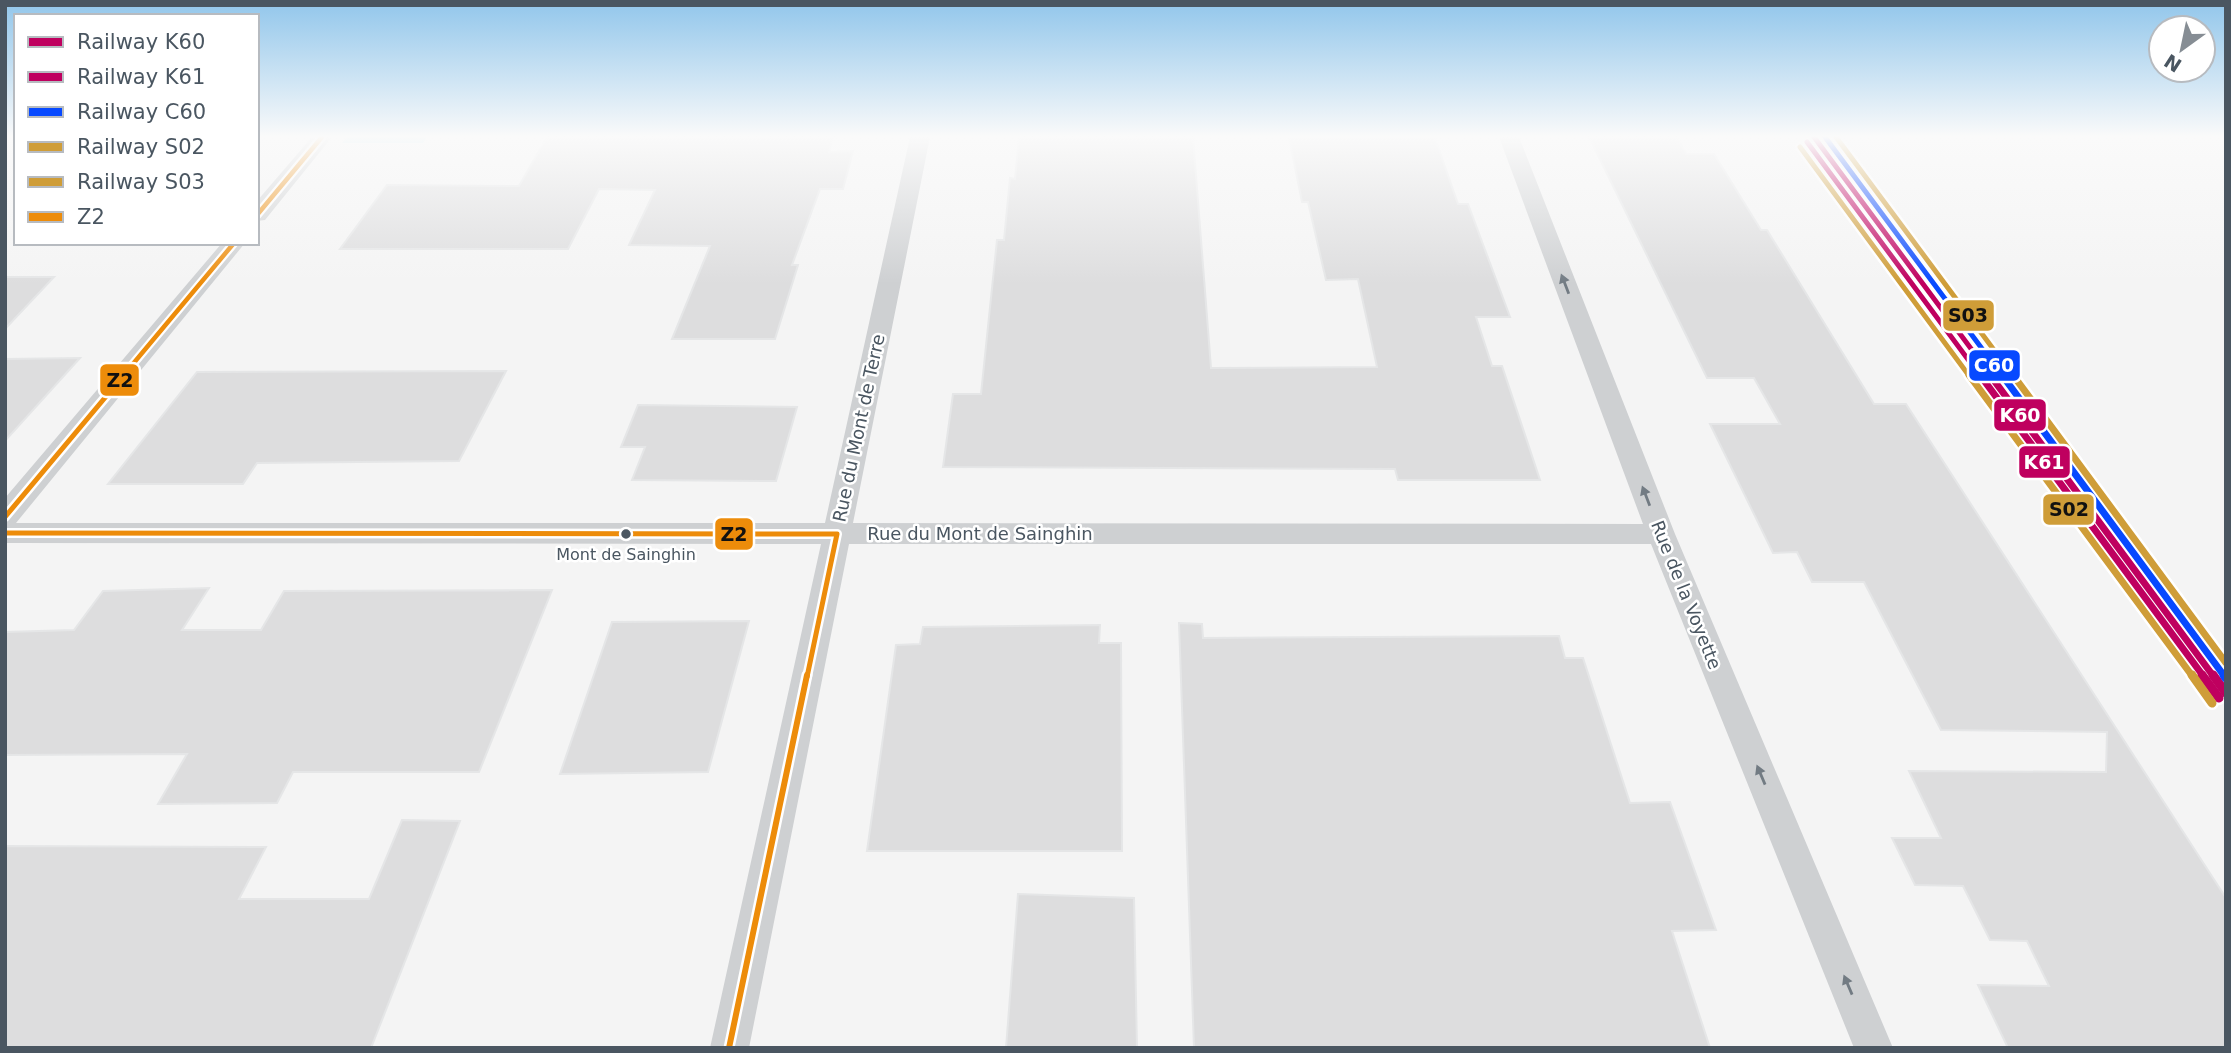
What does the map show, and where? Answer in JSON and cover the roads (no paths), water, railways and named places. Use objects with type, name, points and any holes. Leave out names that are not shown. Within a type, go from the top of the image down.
[{"type":"street","points":[[259,213],[281,186]]},
{"type":"street","name":"Rue du Mont de Terre","points":[[729,1048],[910,186]]},
{"type":"street","name":"Rue de la Voyette","points":[[1528,186],[1661,534],[1874,1048]]},
{"type":"street","points":[[5,517],[232,245]]},
{"type":"street","name":"Rue du Mont de Sainghin","points":[[5,533],[1661,534]]},
{"type":"rail line","name":"S02","points":[[1829,186],[2212,703]]},
{"type":"rail line","name":"K61","points":[[1840,186],[2219,698]]},
{"type":"rail line","name":"K60","points":[[1850,186],[2226,693]]},
{"type":"rail line","name":"C60","points":[[1861,186],[2226,678]]},
{"type":"rail line","name":"S03","points":[[1872,186],[2226,663]]},
{"type":"place","name":"Mont de Sainghin","points":[[626,534]]}]
